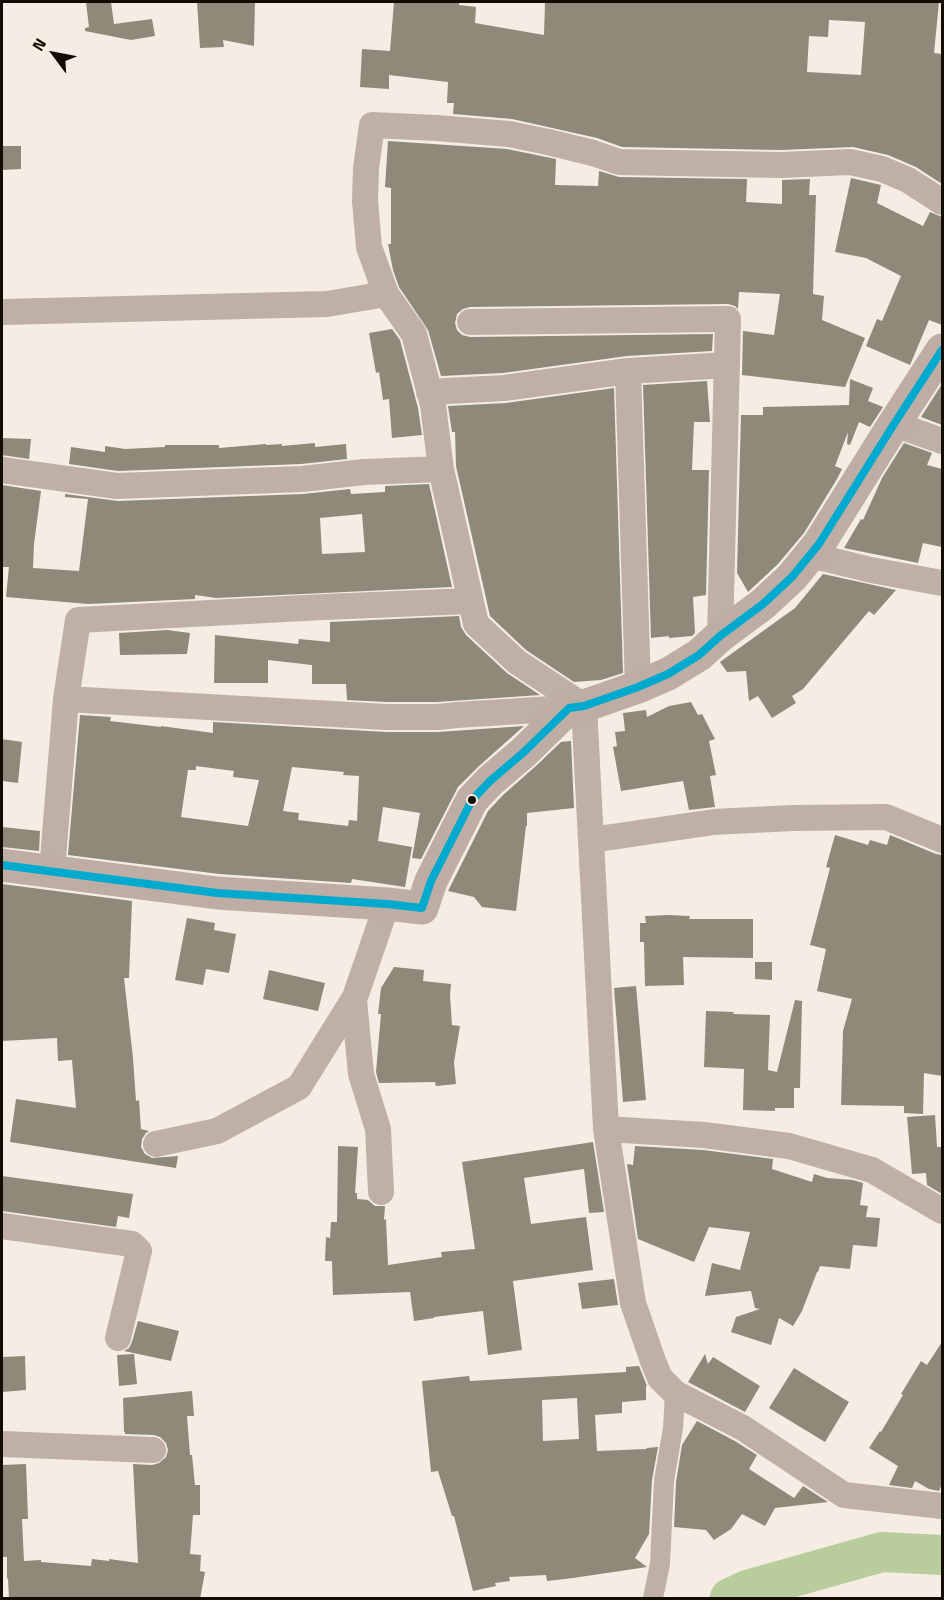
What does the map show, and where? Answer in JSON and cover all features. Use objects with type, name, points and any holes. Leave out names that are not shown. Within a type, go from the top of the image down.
[{"type":"main road","points":[[2,865],[217,893],[422,908],[431,881],[472,800],[490,781],[577,707],[638,687],[668,674],[699,656],[720,636],[763,604],[792,578],[819,544],[942,350]]},
{"type":"street","points":[[942,202],[908,180],[882,169],[850,162],[781,165],[619,162],[593,153],[509,134],[437,128],[372,125],[366,168],[365,201],[369,247],[386,294],[414,334],[433,405],[441,469],[476,624],[517,662],[577,707],[591,840],[606,1129],[633,1303],[653,1361],[660,1377],[675,1393],[743,1428],[844,1495],[942,1506]]},
{"type":"street","points":[[2,312],[327,304],[386,294]]},
{"type":"street","points":[[470,322],[728,319],[720,636]]},
{"type":"street","points":[[429,392],[504,388],[628,371],[727,365]]},
{"type":"street","points":[[628,371],[638,687]]},
{"type":"street","points":[[894,424],[942,441]]},
{"type":"street","points":[[2,470],[117,486],[302,479],[364,472],[441,469]]},
{"type":"street","points":[[810,555],[942,584]]},
{"type":"street","points":[[52,871],[66,699],[78,620],[470,601]]},
{"type":"street","points":[[66,699],[386,717],[438,717],[577,707]]},
{"type":"street","points":[[591,840],[714,822],[886,817],[942,840]]},
{"type":"street","points":[[156,1144],[217,1131],[299,1087],[354,1000],[387,904]]},
{"type":"street","points":[[354,1000],[361,1074],[378,1129],[381,1192]]},
{"type":"street","points":[[606,1129],[704,1135],[789,1146],[872,1170],[942,1211]]},
{"type":"street","points":[[2,1226],[132,1244],[139,1251],[118,1338]]},
{"type":"street","points":[[653,1599],[660,1564],[664,1481],[674,1428],[675,1393]]},
{"type":"street","points":[[2,1444],[153,1450]]},
{"type":"building","points":[[86,2],[111,2],[114,24],[152,19],[155,36],[131,40],[85,31],[85,28],[89,27]]},
{"type":"building","points":[[197,2],[255,2],[254,46],[223,40],[224,47],[200,48]]},
{"type":"building","points":[[394,2],[459,3],[459,5],[476,7],[475,23],[544,35],[545,2],[939,2],[934,53],[942,54],[942,184],[916,167],[888,155],[853,147],[781,150],[622,147],[597,138],[512,119],[453,114],[454,103],[447,103],[448,82],[389,75],[389,89],[360,87],[362,49],[390,51]],"holes":[[[829,20],[865,22],[861,75],[807,72],[809,36],[828,37]]]},
{"type":"building","points":[[388,141],[507,149],[556,159],[555,185],[598,186],[599,171],[619,177],[747,179],[746,202],[782,204],[782,180],[810,179],[809,195],[816,195],[813,294],[824,296],[822,320],[865,338],[845,387],[742,375],[743,331],[774,335],[780,294],[739,292],[738,309],[728,304],[470,307],[457,314],[455,323],[462,335],[470,337],[713,334],[712,351],[627,356],[503,373],[441,376],[428,330],[399,287],[393,270],[388,244],[391,244],[391,188],[385,187]]},
{"type":"building","points":[[2,146],[21,146],[21,169],[2,170]]},
{"type":"building","points":[[851,178],[881,185],[877,203],[923,226],[930,212],[942,217],[942,325],[929,320],[910,365],[866,346],[877,319],[882,321],[901,276],[866,258],[835,252]]},
{"type":"building","points":[[392,329],[400,340],[418,408],[422,435],[392,438],[389,399],[383,400],[379,372],[376,373],[369,333]]},
{"type":"building","points":[[850,379],[873,388],[868,401],[883,407],[870,427],[859,422],[850,445],[847,444],[848,432],[835,466],[842,469],[804,533],[778,564],[748,592],[737,573],[741,415],[763,415],[763,407],[849,405]]},
{"type":"building","points":[[707,381],[710,422],[694,422],[692,470],[709,470],[706,595],[693,597],[695,633],[692,636],[651,638],[643,385]]},
{"type":"building","points":[[942,384],[942,425],[921,417]]},
{"type":"building","points":[[614,388],[623,673],[601,680],[574,682],[526,650],[490,616],[456,466],[455,432],[452,432],[448,406],[506,403]]},
{"type":"building","points":[[2,438],[31,439],[29,459],[2,455]]},
{"type":"building","points":[[315,443],[315,447],[346,444],[347,459],[301,464],[118,471],[69,464],[71,447],[105,452],[105,446],[125,449],[165,447],[165,445],[219,445],[219,448]]},
{"type":"building","points":[[904,443],[932,453],[927,465],[942,469],[942,547],[923,543],[918,563],[844,548],[861,519],[863,520],[882,478]]},
{"type":"building","points":[[429,484],[452,587],[216,598],[195,595],[195,599],[88,604],[6,597],[9,567],[2,567],[2,485],[41,491],[33,568],[79,571],[88,499],[65,497],[65,494],[118,501],[303,494],[350,489],[351,494],[385,492],[385,486]],"holes":[[[362,514],[365,552],[322,554],[320,518]]]},
{"type":"building","points":[[823,574],[896,590],[874,615],[869,611],[803,689],[792,696],[796,703],[772,718],[758,696],[749,701],[746,671],[727,672],[720,662],[795,608]]},
{"type":"building","points":[[459,616],[461,627],[466,635],[507,673],[540,695],[437,702],[347,700],[346,684],[312,684],[312,665],[268,660],[268,683],[214,683],[215,635],[298,644],[299,639],[330,642],[330,622]]},
{"type":"building","points":[[167,630],[190,633],[187,654],[120,655],[119,633]]},
{"type":"building","points":[[691,702],[698,715],[702,714],[715,739],[709,741],[716,775],[710,776],[715,807],[689,810],[683,781],[621,791],[613,747],[617,746],[615,732],[625,731],[623,713],[646,710],[647,717],[669,706]]},
{"type":"building","points":[[80,715],[111,717],[110,721],[213,733],[213,722],[386,732],[438,732],[524,726],[458,787],[421,859],[412,858],[420,813],[383,807],[378,841],[412,847],[405,887],[352,879],[351,883],[219,874],[68,855]],"holes":[[[196,766],[234,771],[233,777],[259,780],[248,826],[181,817],[188,770],[196,770]],[[292,767],[344,772],[343,775],[359,776],[357,821],[349,820],[348,826],[298,820],[299,813],[283,811]]]},
{"type":"building","points":[[2,739],[22,742],[18,783],[2,781]]},
{"type":"building","points":[[571,741],[574,808],[527,813],[516,911],[482,907],[474,897],[448,891],[488,811],[561,742]]},
{"type":"building","points":[[2,827],[40,831],[39,851],[2,847]]},
{"type":"building","points":[[835,835],[868,845],[870,840],[887,845],[890,835],[942,855],[942,1076],[924,1073],[923,1114],[904,1113],[904,1106],[841,1105],[843,1031],[852,999],[817,991],[826,949],[810,945],[830,868],[826,867]]},
{"type":"building","points":[[2,884],[132,901],[129,978],[124,978],[136,1101],[139,1100],[141,1129],[149,1131],[142,1139],[141,1147],[145,1154],[152,1158],[178,1156],[176,1168],[10,1142],[16,1099],[76,1108],[72,1060],[58,1061],[57,1038],[2,1041]]},
{"type":"building","points":[[645,916],[690,916],[689,919],[753,919],[753,958],[683,957],[684,985],[645,986],[644,942],[640,942],[640,923],[646,923]]},
{"type":"building","points":[[187,918],[215,923],[214,930],[236,934],[229,973],[206,969],[203,985],[175,980]]},
{"type":"building","points":[[755,962],[772,962],[772,980],[755,979]]},
{"type":"building","points":[[394,967],[424,970],[423,981],[451,984],[452,1025],[460,1026],[454,1062],[456,1084],[436,1086],[435,1082],[379,1083],[376,1072],[381,988]]},
{"type":"building","points":[[269,970],[325,983],[318,1011],[263,999]]},
{"type":"building","points":[[636,986],[646,1100],[623,1102],[614,988]]},
{"type":"building","points":[[795,1000],[802,1001],[800,1088],[794,1088],[794,1108],[775,1108],[775,1111],[743,1110],[744,1069],[704,1067],[706,1011],[770,1015],[768,1070],[777,1072]]},
{"type":"building","points":[[935,1115],[937,1147],[942,1147],[942,1194],[927,1185],[926,1173],[912,1174],[907,1117]]},
{"type":"building","points":[[593,1142],[604,1212],[589,1213],[584,1169],[524,1178],[531,1224],[586,1217],[593,1270],[513,1281],[522,1350],[488,1355],[483,1311],[414,1321],[410,1292],[333,1295],[332,1261],[325,1261],[326,1237],[330,1238],[331,1222],[337,1222],[338,1146],[358,1147],[355,1193],[357,1193],[357,1199],[368,1200],[375,1206],[385,1206],[388,1265],[442,1257],[441,1252],[475,1249],[462,1162]]},
{"type":"building","points":[[635,1146],[703,1150],[773,1159],[772,1169],[812,1182],[814,1174],[863,1183],[860,1205],[868,1206],[866,1217],[880,1218],[877,1247],[853,1245],[850,1269],[820,1266],[802,1311],[793,1326],[779,1318],[771,1345],[731,1332],[736,1317],[760,1309],[755,1308],[751,1291],[705,1296],[712,1263],[740,1270],[750,1232],[709,1227],[694,1262],[638,1239],[627,1164],[633,1165]]},
{"type":"building","points":[[2,1176],[133,1194],[129,1218],[118,1216],[116,1227],[2,1211]]},
{"type":"building","points":[[614,1279],[618,1305],[582,1309],[578,1283]]},
{"type":"building","points":[[138,1321],[179,1331],[171,1361],[124,1351],[132,1342]]},
{"type":"building","points":[[942,1342],[942,1484],[939,1491],[929,1489],[915,1481],[912,1488],[889,1485],[898,1466],[869,1448],[881,1432],[921,1361],[927,1365]]},
{"type":"building","points":[[134,1354],[137,1384],[119,1386],[117,1355]]},
{"type":"building","points":[[705,1354],[708,1364],[713,1357],[760,1386],[745,1412],[688,1382]]},
{"type":"building","points":[[25,1356],[26,1390],[2,1392],[2,1357]]},
{"type":"building","points":[[639,1366],[647,1386],[646,1400],[622,1402],[622,1413],[595,1415],[597,1451],[658,1447],[652,1480],[649,1534],[635,1558],[647,1567],[547,1581],[546,1575],[509,1577],[510,1581],[495,1583],[496,1586],[473,1591],[454,1516],[452,1516],[438,1471],[431,1472],[422,1381],[469,1376],[470,1381],[626,1372],[626,1367]],"holes":[[[577,1398],[579,1439],[543,1441],[542,1400]]]},
{"type":"building","points":[[794,1368],[849,1402],[825,1442],[769,1408]]},
{"type":"building","points":[[192,1391],[194,1416],[187,1416],[195,1485],[200,1485],[200,1515],[193,1515],[190,1554],[201,1555],[200,1571],[205,1572],[200,1599],[9,1599],[7,1557],[2,1557],[2,1465],[26,1464],[28,1519],[22,1519],[24,1561],[41,1560],[41,1562],[91,1566],[92,1559],[138,1563],[133,1464],[159,1463],[166,1457],[168,1450],[166,1443],[160,1437],[125,1434],[123,1398]]},
{"type":"building","points":[[697,1421],[757,1455],[749,1469],[794,1498],[803,1486],[828,1502],[775,1508],[765,1526],[742,1514],[731,1529],[714,1540],[706,1530],[674,1527],[676,1482],[682,1445]]},
{"type":"waterway","points":[[730,1598],[747,1590],[882,1552],[942,1555]]},
{"type":"transit line","points":[[2,865],[217,893],[422,908],[431,881],[472,800],[569,708],[584,706],[668,674],[699,655],[763,604],[792,577],[819,544],[942,350]]}]
